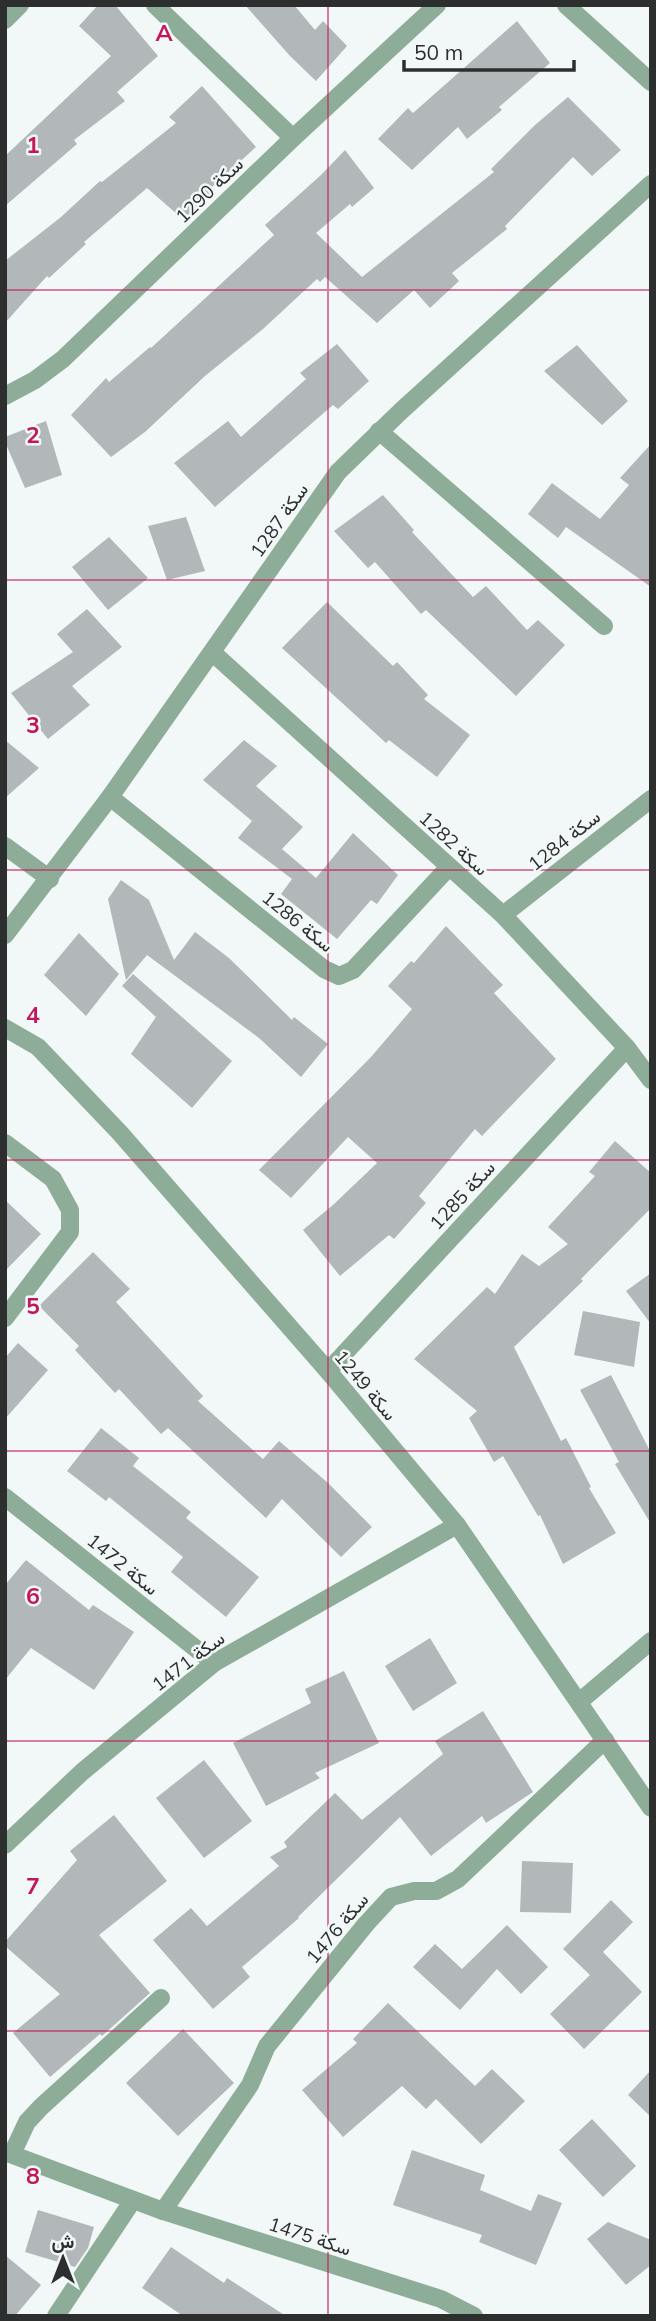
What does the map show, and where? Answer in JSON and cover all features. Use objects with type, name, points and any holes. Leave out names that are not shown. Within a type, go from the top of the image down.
[{"type":"street","points":[[5,20],[20,5]]},
{"type":"street","points":[[155,5],[293,138]]},
{"type":"street","name":"سكة 1290","points":[[5,396],[35,380],[63,359],[293,138],[437,5]]},
{"type":"street","points":[[566,5],[651,82]]},
{"type":"street","name":"سكة 1287","points":[[5,935],[110,797],[338,472],[651,184]]},
{"type":"street","points":[[379,432],[604,626]]},
{"type":"street","name":"سكة 1282","points":[[213,653],[503,915],[627,1048],[651,1080]]},
{"type":"street","name":"سكة 1286","points":[[110,797],[324,969],[339,976],[353,970],[449,867]]},
{"type":"street","name":"سكة 1284","points":[[503,915],[651,799]]},
{"type":"street","points":[[5,846],[50,879]]},
{"type":"street","name":"سكة 1249","points":[[5,1028],[38,1047],[120,1133],[328,1371],[457,1525],[605,1740],[646,1788],[651,1808]]},
{"type":"street","name":"سكة 1285","points":[[328,1371],[627,1048]]},
{"type":"street","points":[[5,1143],[53,1180],[69,1210],[69,1232],[5,1318]]},
{"type":"street","name":"سكة 1472","points":[[8,1504],[214,1663]]},
{"type":"street","name":"سكة 1471","points":[[5,1844],[82,1772],[214,1663],[457,1525]]},
{"type":"street","points":[[579,1702],[651,1641]]},
{"type":"street","name":"سكة 1476","points":[[163,2211],[250,2085],[267,2046],[391,1897],[414,1891],[436,1891],[458,1879],[605,1740]]},
{"type":"street","points":[[8,2153],[27,2122],[41,2107],[161,1998]]},
{"type":"street","name":"سكة 1475","points":[[8,2153],[163,2211],[441,2299],[474,2316]]},
{"type":"street","points":[[55,2316],[133,2200]]},
{"type":"street","points":[[432,2316],[441,2299]]},
{"type":"building","points":[[98,5],[115,5],[158,56],[117,92],[125,101],[74,140],[77,144],[5,206],[5,156],[111,56],[79,26]]},
{"type":"building","points":[[245,5],[294,5],[315,30],[323,21],[347,46],[316,81]]},
{"type":"building","points":[[517,21],[550,63],[499,107],[502,110],[467,139],[458,127],[412,170],[378,139],[408,108],[413,113]]},
{"type":"building","points":[[202,86],[256,147],[212,187],[214,189],[185,221],[147,188],[84,242],[86,244],[49,278],[47,276],[5,323],[5,261],[61,217],[100,181],[176,123],[169,117]]},
{"type":"building","points":[[568,97],[621,150],[592,176],[573,157],[505,226],[507,229],[452,273],[459,281],[430,308],[414,290],[377,323],[325,277],[320,282],[317,279],[145,432],[111,457],[71,415],[106,378],[109,382],[151,348],[274,235],[265,225],[345,150],[374,188],[316,233],[362,277],[494,172],[491,169]]},
{"type":"building","points":[[337,344],[369,381],[338,409],[333,405],[215,507],[174,463],[228,421],[241,437],[306,379],[300,373]]},
{"type":"building","points":[[577,345],[628,401],[602,425],[544,371]]},
{"type":"building","points":[[46,421],[62,475],[25,488],[5,437]]},
{"type":"building","points":[[651,444],[651,587],[566,527],[558,538],[528,514],[552,483],[600,519],[629,485],[620,478]]},
{"type":"building","points":[[383,495],[414,530],[412,532],[473,597],[486,586],[527,630],[538,620],[565,645],[516,696],[426,610],[421,614],[375,562],[368,568],[334,531]]},
{"type":"building","points":[[186,517],[205,571],[167,580],[148,526]]},
{"type":"building","points":[[109,537],[148,578],[108,610],[72,567]]},
{"type":"building","points":[[327,602],[393,666],[397,662],[428,695],[424,699],[470,735],[437,777],[389,740],[386,743],[282,648]]},
{"type":"building","points":[[87,609],[122,647],[72,686],[90,705],[48,739],[11,693],[73,652],[57,634]]},
{"type":"building","points":[[5,740],[39,768],[5,798]]},
{"type":"building","points":[[244,740],[277,766],[256,786],[303,827],[282,849],[316,878],[353,833],[398,875],[377,904],[371,900],[337,939],[281,894],[292,879],[238,838],[252,821],[203,780]]},
{"type":"building","points":[[121,880],[149,900],[174,960],[195,932],[229,958],[292,1020],[294,1017],[328,1044],[301,1077],[259,1038],[147,955],[126,980],[108,899]]},
{"type":"building","points":[[446,926],[503,985],[494,993],[556,1059],[482,1136],[475,1129],[419,1196],[426,1203],[394,1239],[389,1235],[340,1276],[303,1230],[377,1163],[348,1137],[291,1198],[259,1170],[371,1057],[412,1009],[388,986],[411,961],[414,963]]},
{"type":"building","points":[[79,933],[119,974],[86,1016],[44,975]]},
{"type":"building","points":[[133,974],[232,1061],[192,1108],[131,1054],[156,1017],[122,986]]},
{"type":"building","points":[[615,1141],[651,1173],[651,1208],[581,1279],[583,1281],[514,1347],[561,1441],[566,1438],[591,1487],[589,1488],[616,1533],[563,1564],[540,1515],[538,1516],[503,1456],[494,1462],[469,1418],[477,1411],[414,1359],[487,1287],[495,1294],[522,1254],[539,1266],[568,1244],[548,1227],[595,1176],[589,1172]]},
{"type":"building","points":[[5,1200],[41,1234],[5,1271]]},
{"type":"building","points":[[93,1252],[130,1289],[116,1302],[203,1396],[198,1401],[263,1459],[279,1441],[327,1482],[372,1527],[341,1557],[282,1499],[266,1518],[168,1428],[161,1434],[119,1389],[115,1393],[75,1350],[79,1346],[39,1306]]},
{"type":"building","points":[[651,1273],[651,1324],[626,1291]]},
{"type":"building","points":[[583,1311],[640,1322],[634,1367],[574,1355]]},
{"type":"building","points":[[18,1343],[48,1370],[5,1419],[5,1358]]},
{"type":"building","points":[[611,1375],[651,1453],[651,1524],[615,1464],[619,1462],[580,1390]]},
{"type":"building","points":[[101,1428],[139,1458],[133,1466],[191,1512],[186,1518],[259,1577],[226,1617],[171,1572],[183,1557],[109,1497],[106,1501],[67,1471]]},
{"type":"building","points":[[26,1560],[89,1610],[93,1605],[134,1632],[94,1690],[31,1648],[5,1680],[5,1585]]},
{"type":"building","points":[[430,1638],[457,1683],[413,1711],[385,1666]]},
{"type":"building","points":[[344,1671],[379,1743],[315,1773],[320,1778],[266,1806],[233,1743],[311,1703],[305,1689]]},
{"type":"building","points":[[483,1711],[533,1792],[486,1823],[482,1816],[431,1856],[400,1817],[299,1918],[242,1967],[250,1977],[213,2009],[153,1940],[191,1908],[207,1926],[279,1866],[270,1857],[287,1847],[284,1842],[335,1793],[362,1820],[443,1754],[435,1741]]},
{"type":"building","points":[[204,1760],[252,1821],[204,1858],[156,1798]]},
{"type":"building","points":[[114,1815],[167,1881],[99,1935],[150,1993],[50,2077],[13,2033],[60,1994],[5,1946],[5,1942],[77,1860],[70,1851]]},
{"type":"building","points":[[522,1861],[573,1863],[571,1913],[520,1912]]},
{"type":"building","points":[[611,1900],[633,1922],[603,1952],[642,1992],[584,2049],[550,2014],[590,1975],[563,1949]]},
{"type":"building","points":[[507,1925],[548,1967],[521,1994],[497,1969],[460,2010],[413,1967],[435,1944],[462,1969]]},
{"type":"building","points":[[388,2003],[475,2086],[492,2069],[525,2101],[481,2144],[436,2099],[426,2109],[402,2086],[343,2137],[302,2090],[357,2043],[353,2039]]},
{"type":"building","points":[[183,2029],[234,2083],[178,2136],[126,2083]]},
{"type":"building","points":[[651,2070],[651,2117],[628,2095]]},
{"type":"building","points":[[592,2119],[636,2166],[603,2197],[559,2150]]},
{"type":"building","points":[[412,2150],[485,2175],[480,2190],[531,2211],[538,2194],[562,2203],[536,2265],[479,2242],[482,2235],[393,2205]]},
{"type":"building","points":[[38,2210],[94,2227],[88,2248],[75,2267],[25,2252]]},
{"type":"building","points":[[608,2222],[651,2240],[651,2265],[626,2285],[587,2239]]},
{"type":"building","points":[[171,2247],[224,2283],[227,2278],[286,2316],[183,2316],[142,2288]]},
{"type":"building","points":[[5,2255],[41,2285],[15,2316],[5,2316]]}]
